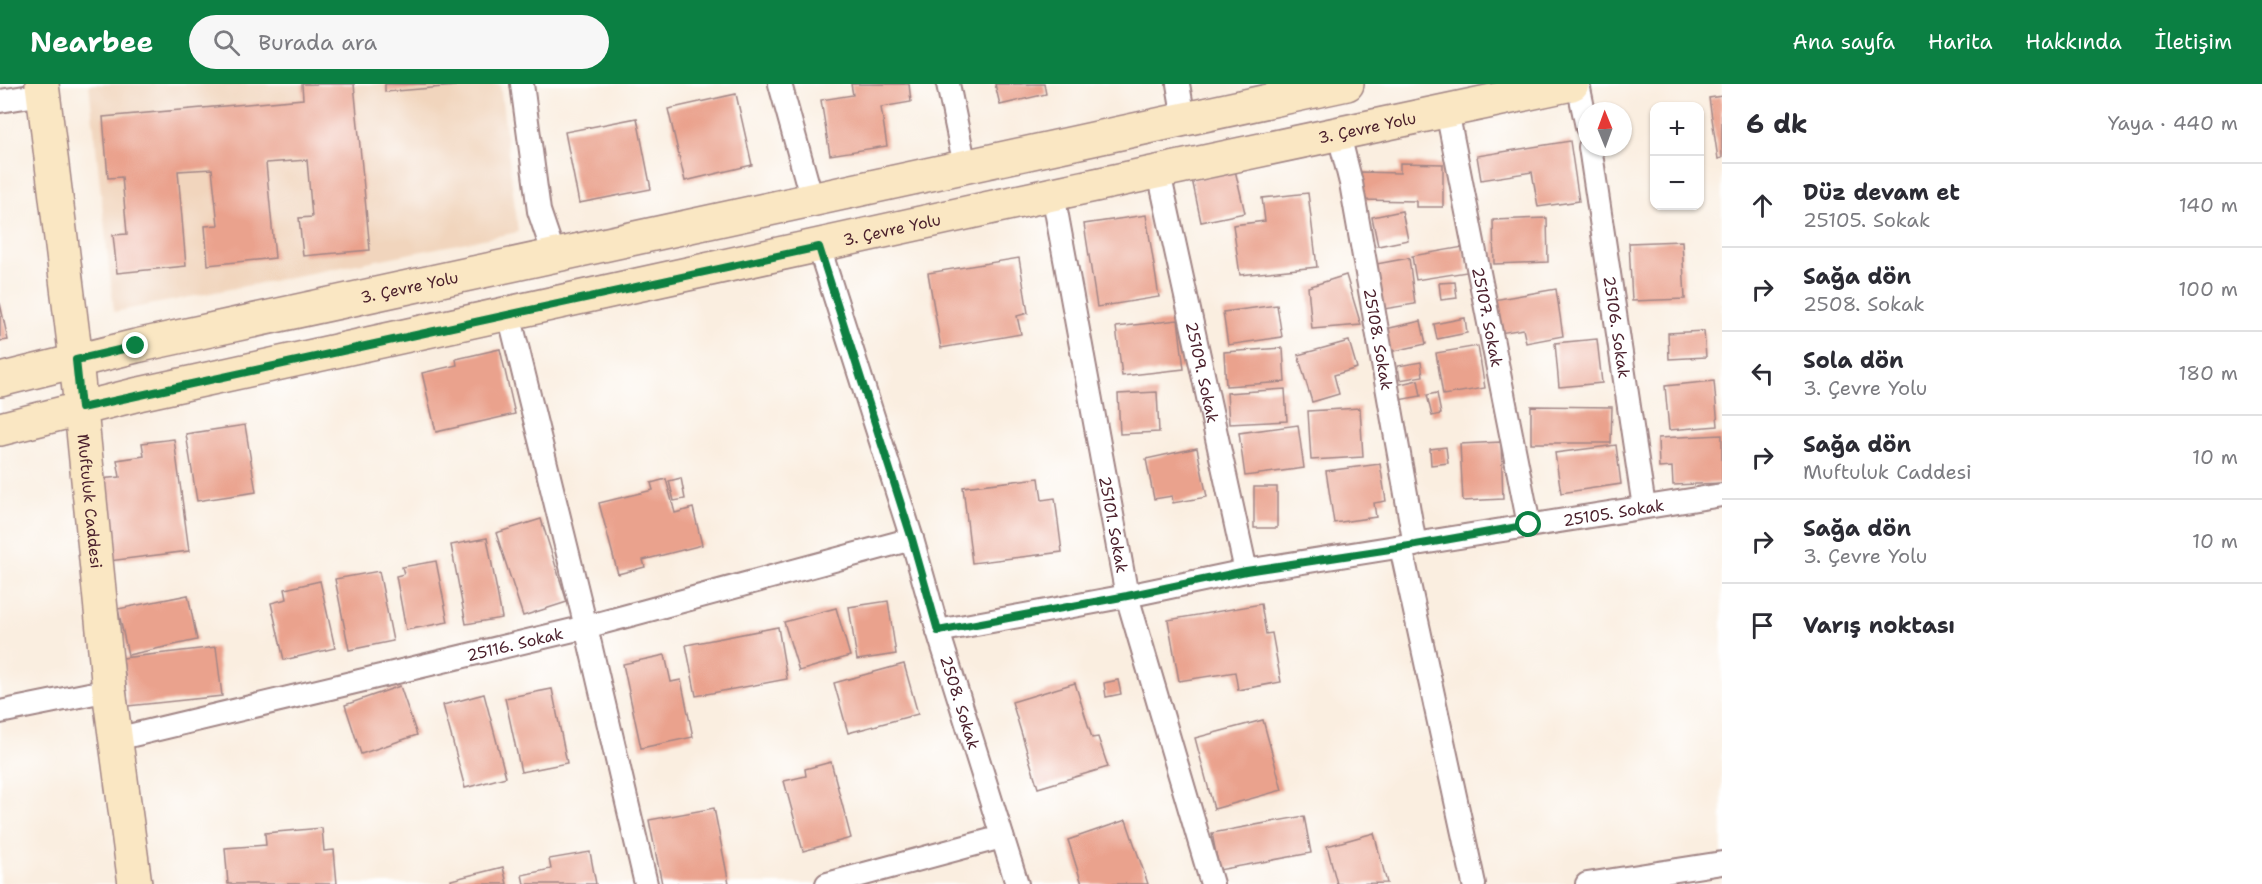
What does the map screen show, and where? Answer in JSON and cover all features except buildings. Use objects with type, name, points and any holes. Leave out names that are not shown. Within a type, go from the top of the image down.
[{"type":"main road","name":"3. Çevre Yolu","points":[[0,380],[76,360],[1347,84]]},
{"type":"main road","name":"3. Çevre Yolu","points":[[0,429],[81,408],[1053,194],[1572,84]]},
{"type":"main road","name":"Muftuluk Caddesi","points":[[42,89],[76,360],[109,690],[135,884]]},
{"type":"street","points":[[522,84],[539,211],[554,255]]},
{"type":"street","points":[[780,84],[812,200]]},
{"type":"street","points":[[948,84],[965,166]]},
{"type":"street","points":[[1178,84],[1184,119]]},
{"type":"street","points":[[1578,84],[1582,102]]},
{"type":"street","points":[[0,101],[42,89]]},
{"type":"street","name":"25107. Sokak","points":[[1447,111],[1529,525]]},
{"type":"street","name":"25108. Sokak","points":[[1339,135],[1351,183],[1408,546],[1474,884]]},
{"type":"street","name":"25106. Sokak","points":[[1591,156],[1644,507]]},
{"type":"street","name":"25109. Sokak","points":[[1159,173],[1246,571]]},
{"type":"street","name":"25101. Sokak","points":[[1053,194],[1127,596],[1212,884]]},
{"type":"street","name":"2508. Sokak","points":[[819,247],[912,539],[938,631],[1017,884]]},
{"type":"street","points":[[509,314],[646,884]]},
{"type":"street","name":"25105. Sokak","points":[[938,631],[1246,571],[1722,495]]},
{"type":"street","name":"25116. Sokak","points":[[116,739],[586,627],[912,539]]},
{"type":"street","points":[[0,712],[109,690]]},
{"type":"street","points":[[827,884],[1002,837]]},
{"type":"street","points":[[1587,884],[1711,872]]},
{"type":"shaded area","points":[[89,84],[500,84],[518,232],[114,312]]},
{"type":"route","points":[[136,346],[76,360],[81,408],[819,247],[912,539],[938,631],[1246,571],[1529,525]]}]
